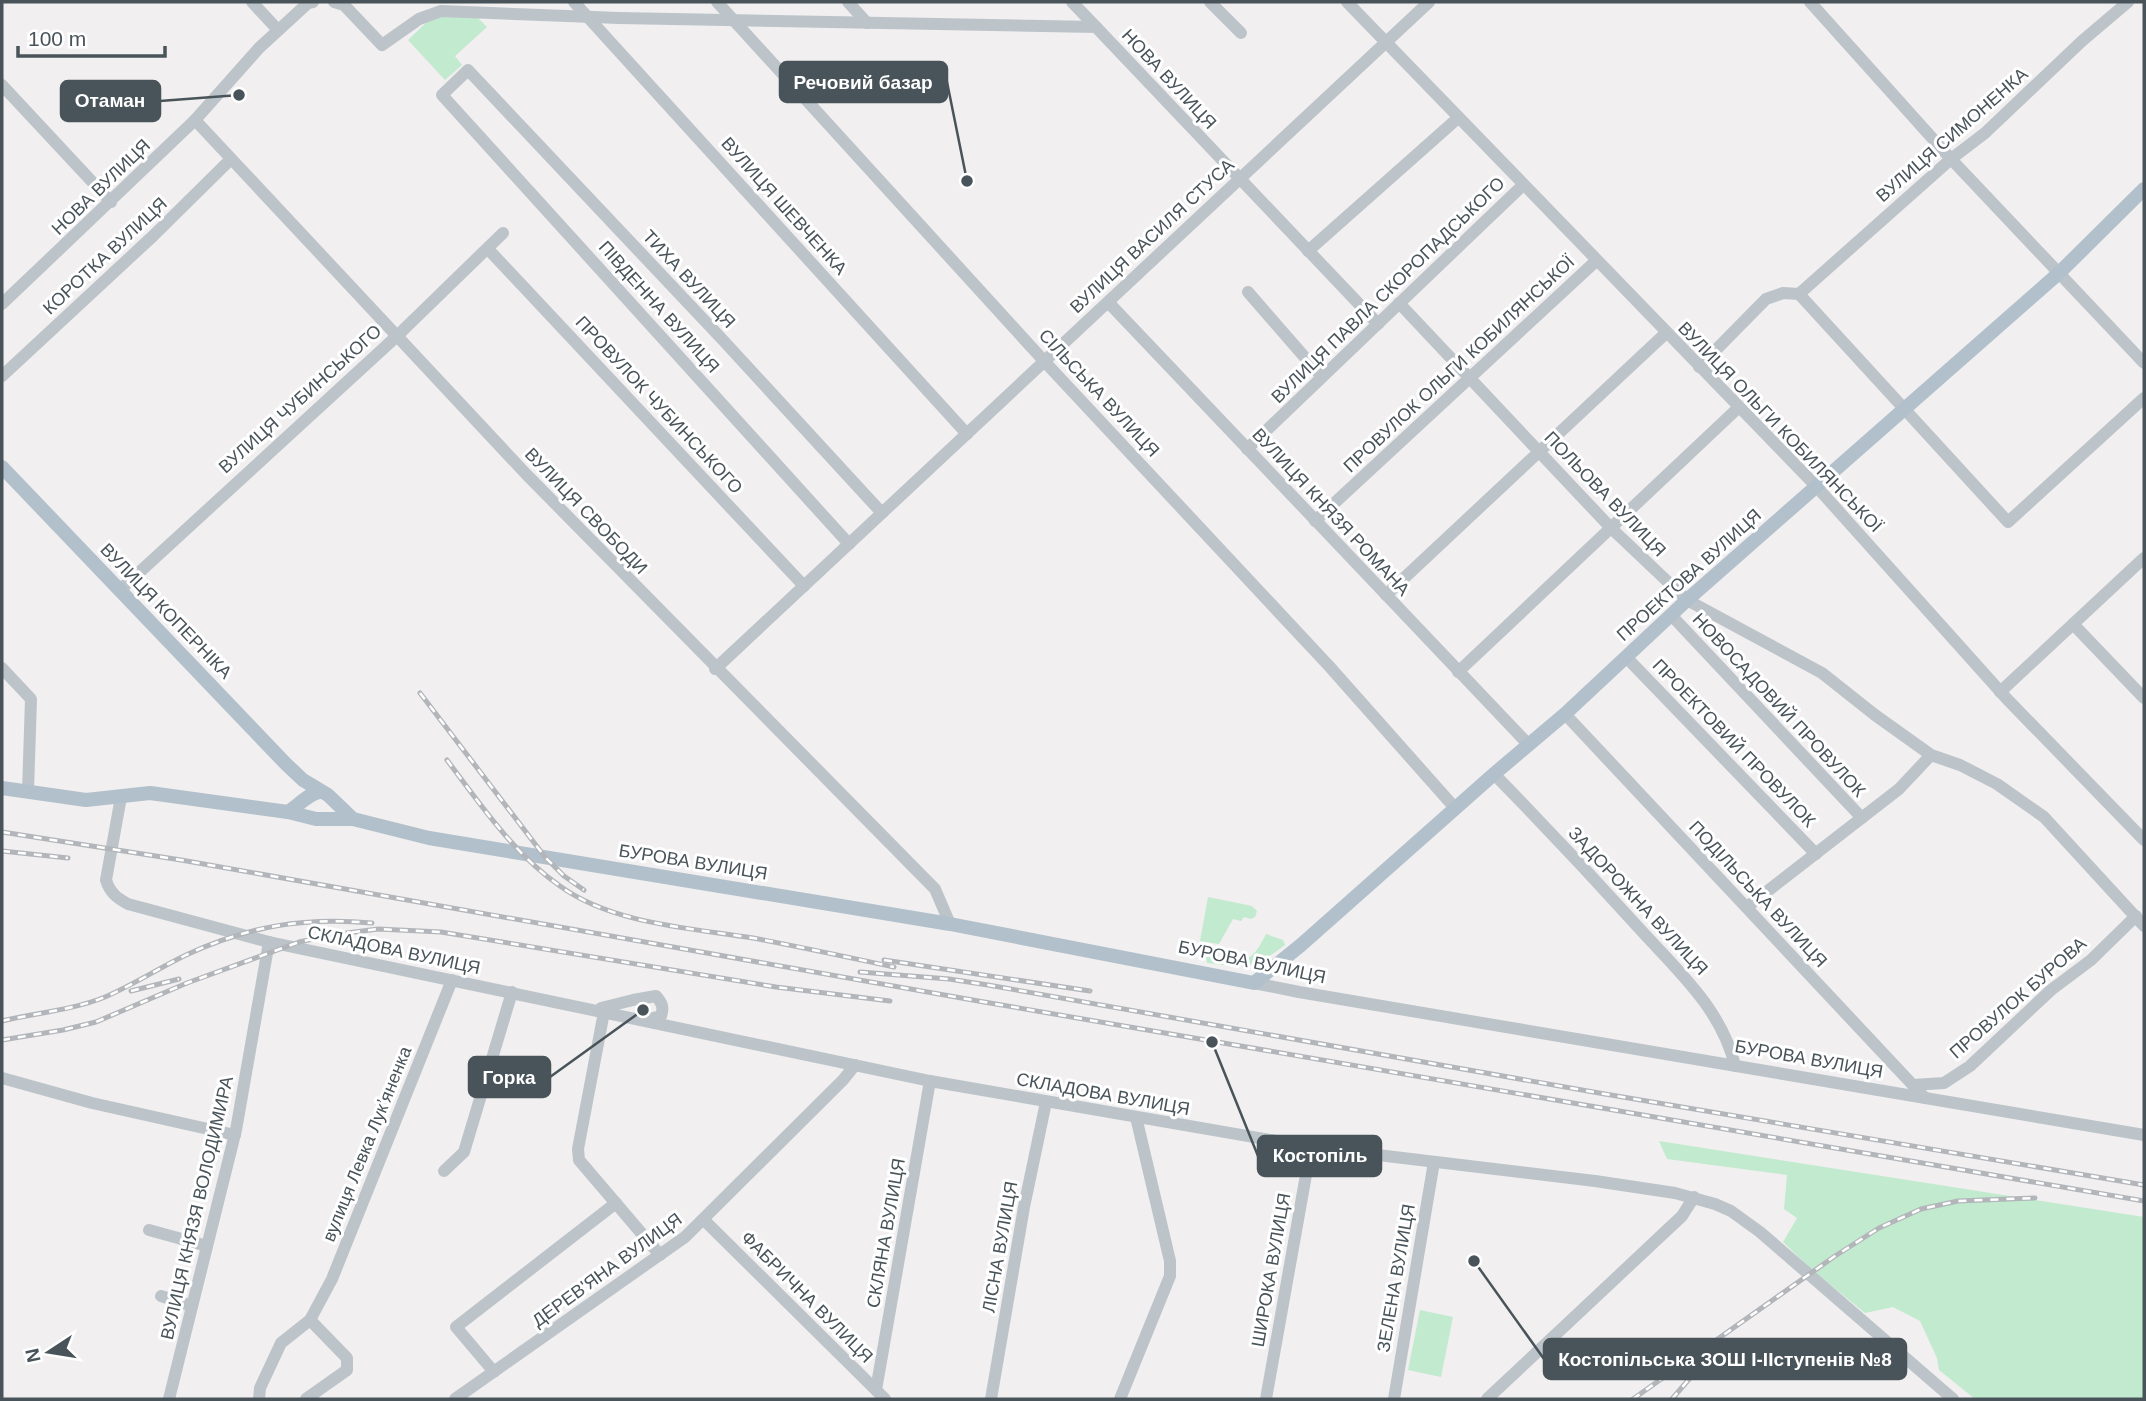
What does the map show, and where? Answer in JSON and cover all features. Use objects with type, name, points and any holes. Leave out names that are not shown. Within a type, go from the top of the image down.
[{"type":"main road","name":"ПРОЕКТОВА ВУЛИЦЯ","points":[[1254,983],[1301,946],[1565,714],[1687,600],[2059,273],[2144,190]]},
{"type":"main road","name":"ВУЛИЦЯ КОПЕРНІКА","points":[[2,467],[303,780],[316,797],[353,819]]},
{"type":"main road","points":[[2,788],[86,800],[150,793],[288,812],[316,797]]},
{"type":"main road","points":[[316,797],[331,812],[316,818],[306,810],[316,797]]},
{"type":"main road","name":"БУРОВА ВУЛИЦЯ","points":[[288,812],[316,818],[353,819],[429,838],[950,924],[1254,983]]},
{"type":"street","points":[[252,2],[278,30]]},
{"type":"street","name":"НОВА ВУЛИЦЯ","points":[[2,304],[195,120],[278,30],[308,3],[313,2]]},
{"type":"street","name":"НОВА ВУЛИЦЯ","points":[[334,2],[344,5],[382,45],[419,19],[441,11],[735,21],[1096,27],[1239,179]]},
{"type":"street","name":"ВУЛИЦЯ ШЕВЧЕНКА","points":[[574,2],[967,434]]},
{"type":"street","name":"СІЛЬСЬКА ВУЛИЦЯ","points":[[717,2],[1044,361],[1329,666],[1455,808]]},
{"type":"street","points":[[848,2],[867,23]]},
{"type":"street","points":[[1072,2],[1096,27]]},
{"type":"street","points":[[1210,2],[1241,33]]},
{"type":"street","name":"ВУЛИЦЯ ОЛЬГИ КОБИЛЯНСЬКОЇ","points":[[1347,2],[1816,486],[2000,692],[2144,839]]},
{"type":"street","name":"ВУЛИЦЯ ВАСИЛЯ СТУСА","points":[[715,669],[1429,2]]},
{"type":"street","points":[[1810,2],[1951,159],[2144,362]]},
{"type":"street","name":"ВУЛИЦЯ СИМОНЕНКА","points":[[1799,294],[1951,159],[1985,133],[2082,41],[2128,2]]},
{"type":"street","name":"ТИХА ВУЛИЦЯ","points":[[443,95],[468,71],[721,338],[882,513]]},
{"type":"street","points":[[2,85],[111,202]]},
{"type":"street","name":"ПІВДЕННА ВУЛИЦЯ","points":[[443,95],[849,544]]},
{"type":"street","points":[[1308,251],[1458,118]]},
{"type":"street","name":"ВУЛИЦЯ СВОБОДИ","points":[[195,120],[517,464],[715,669],[934,889],[950,924]]},
{"type":"street","name":"КОРОТКА ВУЛИЦЯ","points":[[2,376],[143,246],[231,159]]},
{"type":"street","points":[[1239,179],[1378,324]]},
{"type":"street","name":"ВУЛИЦЯ ПАВЛА СКОРОПАДСЬКОГО","points":[[1247,449],[1523,185]]},
{"type":"street","name":"ВУЛИЦЯ ЧУБИНСЬКОГО","points":[[120,590],[397,336],[503,233]]},
{"type":"street","name":"ПРОВУЛОК ЧУБИНСЬКОГО","points":[[488,249],[804,586]]},
{"type":"street","name":"ПРОВУЛОК ОЛЬГИ КОБИЛЯНСЬКОЇ","points":[[1315,521],[1596,261]]},
{"type":"street","points":[[1248,292],[1322,377]]},
{"type":"street","points":[[1699,367],[1766,299],[1783,293],[1799,294],[2008,522],[2144,398]]},
{"type":"street","name":"ВУЛИЦЯ КНЯЗЯ РОМАНА","points":[[1108,302],[1529,745]]},
{"type":"street","name":"ПОЛЬОВА ВУЛИЦЯ","points":[[1399,303],[1611,528],[1687,600],[1822,673],[1931,755],[1960,765],[1997,784],[2045,817],[2140,921]]},
{"type":"street","points":[[1386,595],[1666,332]]},
{"type":"street","points":[[1458,672],[1738,408]]},
{"type":"street","points":[[2000,692],[2142,565]]},
{"type":"street","name":"НОВОСАДОВИЙ ПРОВУЛОК","points":[[1671,615],[1862,818]]},
{"type":"street","points":[[2073,624],[2144,698]]},
{"type":"street","name":"ПРОЕКТОВИЙ ПРОВУЛОК","points":[[1626,657],[1816,854]]},
{"type":"street","points":[[2,668],[31,699],[28,791]]},
{"type":"street","name":"ПОДІЛЬСЬКА ВУЛИЦЯ","points":[[1565,714],[1925,1098]]},
{"type":"street","points":[[1747,907],[1899,789],[1931,755]]},
{"type":"street","name":"ЗАДОРОЖНА ВУЛИЦЯ","points":[[1494,774],[1595,879],[1706,1002],[1730,1043],[1735,1066]]},
{"type":"street","name":"СКЛАДОВА ВУЛИЦЯ","points":[[121,797],[106,880],[116,897],[128,905],[269,942],[930,1082],[1311,1147],[1595,1181],[1694,1197],[1731,1212],[1760,1232],[1953,1399]]},
{"type":"street","name":"ПРОВУЛОК БУРОВА","points":[[1913,1085],[1944,1083],[1970,1066],[2051,990],[2140,921]]},
{"type":"street","name":"ВУЛИЦЯ КНЯЗЯ ВОЛОДИМИРА","points":[[169,1399],[235,1135],[269,942]]},
{"type":"street","name":"вулиця Левка Лукʼяненка","points":[[310,1320],[332,1279],[452,980]]},
{"type":"street","name":"БУРОВА ВУЛИЦЯ","points":[[1254,983],[2144,1135]]},
{"type":"street","points":[[444,1171],[464,1152],[512,992]]},
{"type":"street","points":[[639,1019],[661,1016],[663,1010],[656,996],[599,1011],[578,1149],[579,1160],[660,1255]]},
{"type":"street","name":"ДЕРЕВ'ЯНА ВУЛИЦЯ","points":[[455,1399],[685,1237],[855,1065]]},
{"type":"street","points":[[2,1078],[92,1103],[235,1135]]},
{"type":"street","name":"СКЛЯНА ВУЛИЦЯ","points":[[880,1395],[930,1082]]},
{"type":"street","name":"ЛІСНА ВУЛИЦЯ","points":[[991,1399],[1024,1207],[1046,1102]]},
{"type":"street","points":[[1120,1399],[1170,1276],[1170,1261],[1136,1117]]},
{"type":"street","name":"ШИРОКА ВУЛИЦЯ","points":[[1266,1399],[1311,1147]]},
{"type":"street","name":"ЗЕЛЕНА ВУЛИЦЯ","points":[[1394,1399],[1434,1162]]},
{"type":"street","points":[[1487,1399],[1682,1216],[1694,1197]]},
{"type":"street","points":[[494,1372],[456,1327],[616,1203]]},
{"type":"street","name":"ФАБРИЧНА ВУЛИЦЯ","points":[[704,1220],[880,1395]]},
{"type":"street","points":[[149,1230],[207,1246]]},
{"type":"street","points":[[161,1296],[192,1306]]},
{"type":"street","points":[[259,1399],[260,1388],[281,1343],[310,1320],[347,1358],[347,1370],[306,1399]]},
{"type":"green space","points":[[444,15],[477,17],[487,27],[455,56],[462,65],[445,80],[408,40],[430,19]]},
{"type":"green space","points":[[1208,897],[1252,906],[1257,911],[1255,917],[1244,917],[1241,921],[1233,919],[1219,944],[1200,941]]},
{"type":"green space","points":[[1266,934],[1283,940],[1285,945],[1265,959],[1240,966],[1207,963],[1206,957],[1210,955],[1238,960],[1250,957]]},
{"type":"green space","points":[[1659,1141],[2144,1217],[2144,1399],[1975,1399],[1939,1370],[1937,1358],[1920,1321],[1893,1307],[1865,1313],[1783,1242],[1797,1218],[1784,1209],[1787,1175],[1667,1159]]},
{"type":"green space","points":[[1420,1310],[1453,1317],[1441,1377],[1408,1370]]},
{"type":"railway","points":[[420,693],[545,857],[564,876],[584,890]]},
{"type":"railway","points":[[447,760],[513,844],[543,873],[581,899],[628,917],[753,938],[894,967]]},
{"type":"railway","points":[[2,832],[181,860],[984,1002],[2144,1201]]},
{"type":"railway","points":[[2,851],[68,858]]},
{"type":"railway","points":[[2,1021],[105,997],[186,955],[254,931],[323,921],[372,923]]},
{"type":"railway","points":[[2,1040],[96,1022],[187,983],[299,942],[378,929],[441,932],[776,987],[890,1001]]},
{"type":"railway","points":[[884,960],[1090,991]]},
{"type":"railway","points":[[860,972],[988,985],[1599,1093],[2144,1185]]},
{"type":"railway","points":[[131,991],[179,979]]},
{"type":"railway","points":[[1633,1399],[1835,1256],[1879,1228],[1921,1209],[1958,1201],[2035,1198]]},
{"type":"railway","points":[[1672,1399],[1715,1349]]},
{"type":"place","name":"Отаман","points":[[239,95]]},
{"type":"place","name":"Речовий базар","points":[[967,181]]},
{"type":"place","name":"Горка","points":[[643,1010]]},
{"type":"place","name":"Костопіль","points":[[1212,1042]]},
{"type":"place","name":"Костопільська ЗОШ І-ІІступенів №8","points":[[1474,1261]]}]
